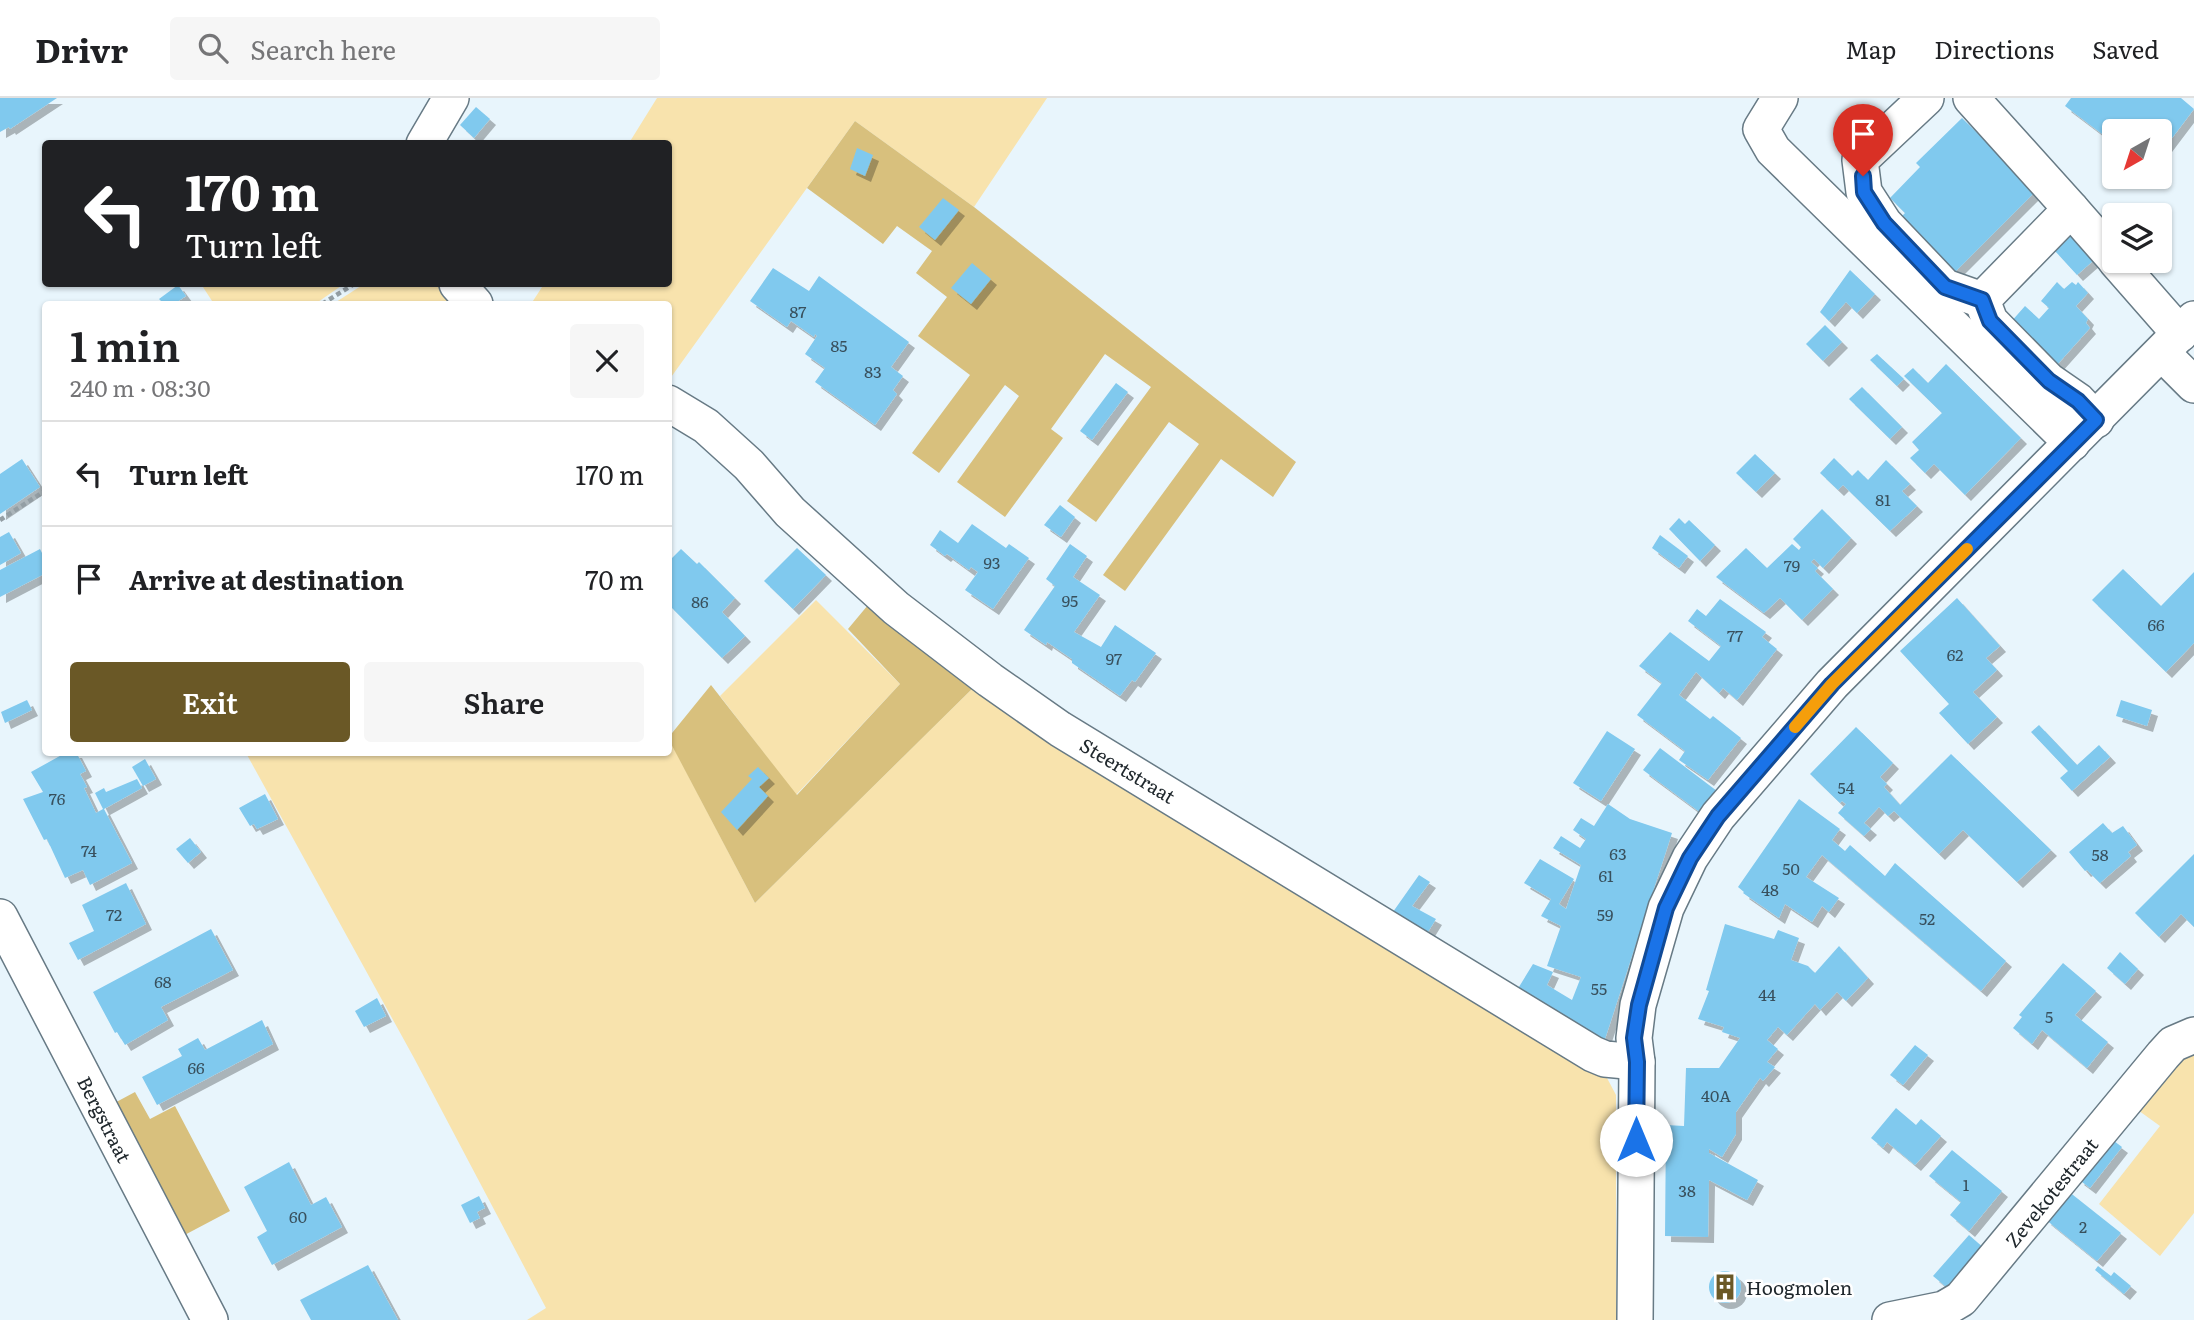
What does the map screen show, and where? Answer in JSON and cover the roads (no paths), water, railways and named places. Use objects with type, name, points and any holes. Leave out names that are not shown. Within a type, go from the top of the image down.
[{"type":"street","points":[[426,140],[451,98]]},
{"type":"street","points":[[1780,98],[1761,129],[1773,150],[2084,431]]},
{"type":"street","points":[[1926,98],[1860,160],[1864,192],[1884,223],[1945,287],[1982,300],[1990,321],[2049,381],[2078,401],[2084,431]]},
{"type":"street","points":[[1970,98],[2102,245]]},
{"type":"street","points":[[1982,300],[2071,209]]},
{"type":"street","points":[[2126,273],[2179,335],[2194,385]]},
{"type":"street","points":[[460,287],[472,301]]},
{"type":"street","points":[[1635,1320],[1637,1062],[1634,1038],[1639,1005],[1666,908],[1690,858],[1718,816],[1832,684],[2179,335]]},
{"type":"street","name":"Steertstraat","points":[[672,405],[706,426],[749,466],[790,512],[896,608],[990,680],[1060,729],[1593,1054],[1605,1059],[1637,1062]]},
{"type":"street","name":"Bergstraat","points":[[1,921],[209,1320]]},
{"type":"street","name":"Zevekotestraat","points":[[1890,1320],[1944,1309],[1961,1299],[2163,1055],[2173,1044],[2194,1035]]},
{"type":"place","name":"Hoogmolen","points":[[1725,1287]]}]
